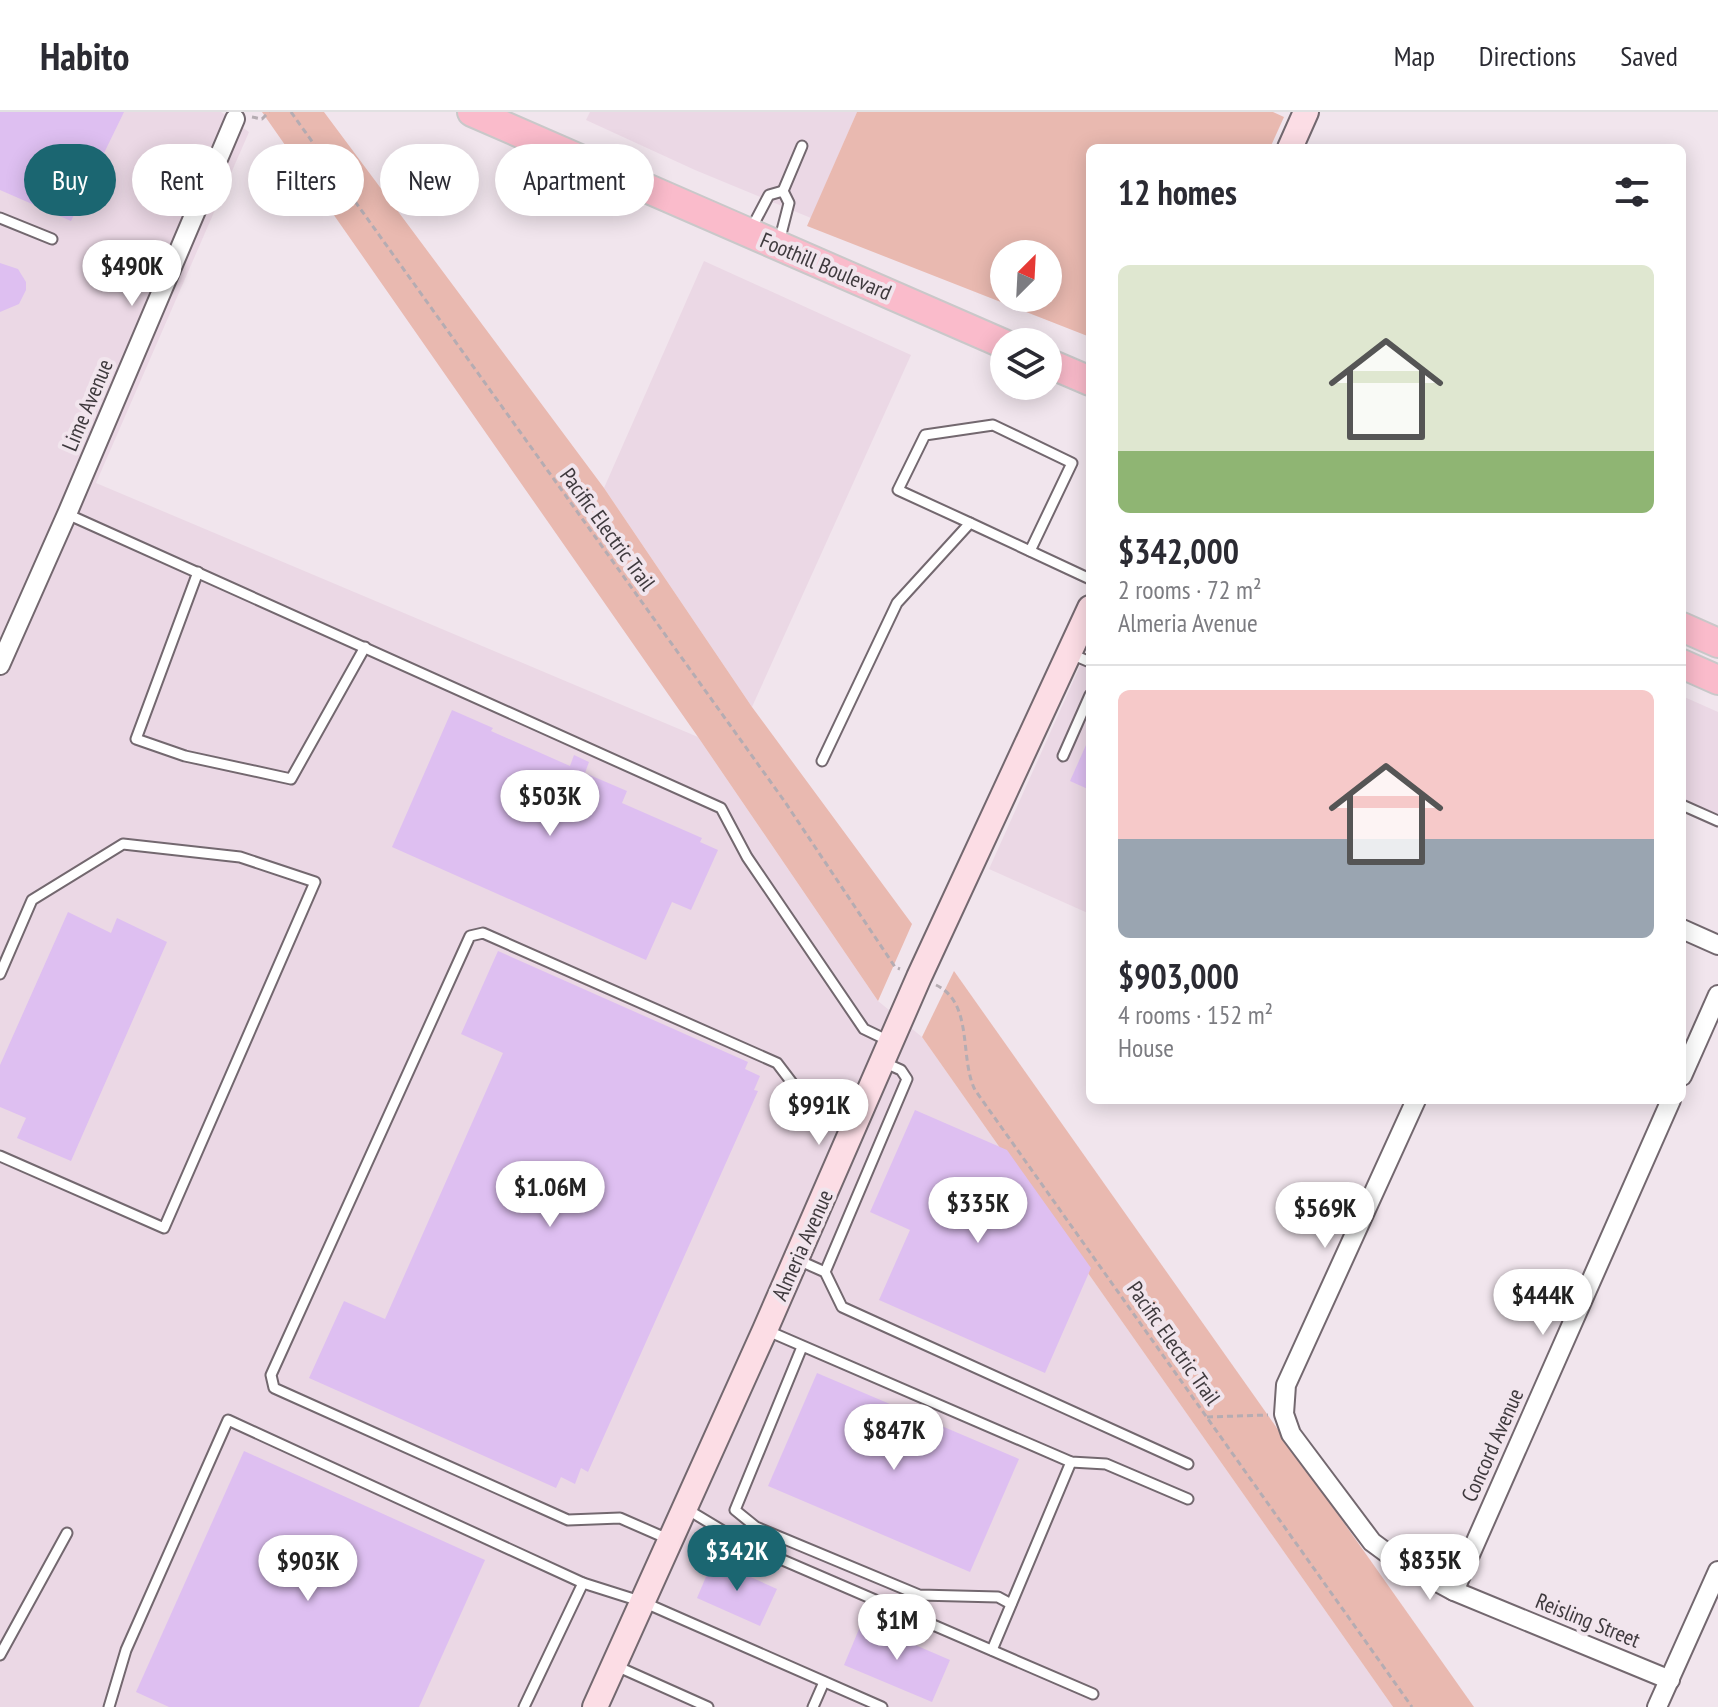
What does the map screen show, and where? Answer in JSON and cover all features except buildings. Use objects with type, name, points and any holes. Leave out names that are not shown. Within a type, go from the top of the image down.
[{"type":"main road","name":"Foothill Boulevard","points":[[472,112],[990,338]]},
{"type":"main road","points":[[1062,369],[1086,379]]},
{"type":"main road","points":[[1686,629],[1718,643]]},
{"type":"main road","points":[[1686,666],[1718,680]]},
{"type":"street","points":[[1292,144],[1306,112]]},
{"type":"street","name":"Lime Avenue","points":[[0,665],[241,117]]},
{"type":"street","name":"Almeria Avenue","points":[[595,1707],[886,1052],[1080,658],[1086,628]]},
{"type":"street","points":[[1686,931],[1718,945]]},
{"type":"street","points":[[1686,1067],[1718,995]]},
{"type":"street","points":[[1284,1414],[1286,1385],[1414,1104]]},
{"type":"street","name":"Concord Avenue","points":[[1454,1591],[1669,1104]]},
{"type":"street","name":"Reisling Street","points":[[1284,1414],[1291,1434],[1372,1542],[1395,1559],[1454,1591],[1670,1680]]},
{"type":"street","points":[[1657,1707],[1718,1571]]},
{"type":"lane","points":[[778,246],[789,203],[783,191],[802,146]]},
{"type":"lane","points":[[749,233],[769,195],[783,191]]},
{"type":"lane","points":[[0,218],[52,239]]},
{"type":"lane","points":[[1030,551],[1072,463],[993,425],[925,435],[898,490],[1086,577]]},
{"type":"lane","points":[[67,514],[721,808],[747,857],[864,1029],[907,1079],[825,1272]]},
{"type":"lane","points":[[822,761],[897,603],[970,523]]},
{"type":"lane","points":[[198,572],[136,739],[185,756],[291,779],[365,647]]},
{"type":"lane","points":[[1063,756],[1086,704]]},
{"type":"lane","points":[[1686,807],[1718,821]]},
{"type":"lane","points":[[0,974],[32,900],[123,844],[240,857],[315,882],[164,1228],[0,1156]]},
{"type":"lane","points":[[670,1540],[620,1518],[568,1520],[274,1388],[271,1375],[470,936],[483,933],[777,1063],[796,1088],[859,1116]]},
{"type":"lane","points":[[796,1260],[825,1272],[842,1307],[1188,1464]]},
{"type":"lane","points":[[765,1330],[1071,1462],[1106,1464],[1188,1499]]},
{"type":"lane","points":[[802,1347],[735,1510],[756,1527],[919,1595],[998,1597],[1011,1604]]},
{"type":"lane","points":[[109,1707],[126,1650],[228,1420],[583,1583],[643,1602],[882,1707]]},
{"type":"lane","points":[[992,1650],[1071,1462]]},
{"type":"lane","points":[[685,1508],[743,1543],[1093,1694]]},
{"type":"lane","points":[[0,1655],[67,1533]]},
{"type":"lane","points":[[524,1707],[583,1583]]},
{"type":"lane","points":[[614,1665],[708,1707]]},
{"type":"lane","points":[[813,1707],[824,1682]]},
{"type":"path","points":[[241,117],[262,119],[269,112]]},
{"type":"path","name":"Pacific Electric Trail","points":[[291,112],[785,802],[895,967]]},
{"type":"path","name":"Pacific Electric Trail","points":[[941,987],[951,994],[958,1006],[969,1078],[975,1090],[1412,1707]]},
{"type":"path","points":[[1207,1417],[1284,1414]]},
{"type":"shaded area","points":[[0,112],[221,112],[249,132],[232,171],[232,144],[132,144],[132,216],[212,216],[96,483],[698,737],[878,1001],[922,1037],[1393,1707],[0,1707]]},
{"type":"shaded area","points":[[262,112],[324,112],[348,144],[284,144]]},
{"type":"shaded area","points":[[590,112],[857,112],[811,218],[654,151],[654,144],[638,144],[586,120]]},
{"type":"shaded area","points":[[857,112],[1273,112],[1284,117],[1272,144],[1086,144],[1086,335],[1026,312],[1062,312],[1062,240],[990,240],[990,298],[807,226]]},
{"type":"shaded area","points":[[364,166],[380,187],[380,216],[401,216],[604,488],[752,707],[912,924],[878,1001],[335,216],[364,216]]},
{"type":"shaded area","points":[[704,261],[911,355],[752,707],[604,488]]},
{"type":"shaded area","points":[[1086,653],[1086,912],[989,869]]},
{"type":"shaded area","points":[[1686,698],[1718,712],[1718,815],[1686,801]]},
{"type":"shaded area","points":[[954,971],[1474,1707],[1393,1707],[922,1037]]}]
